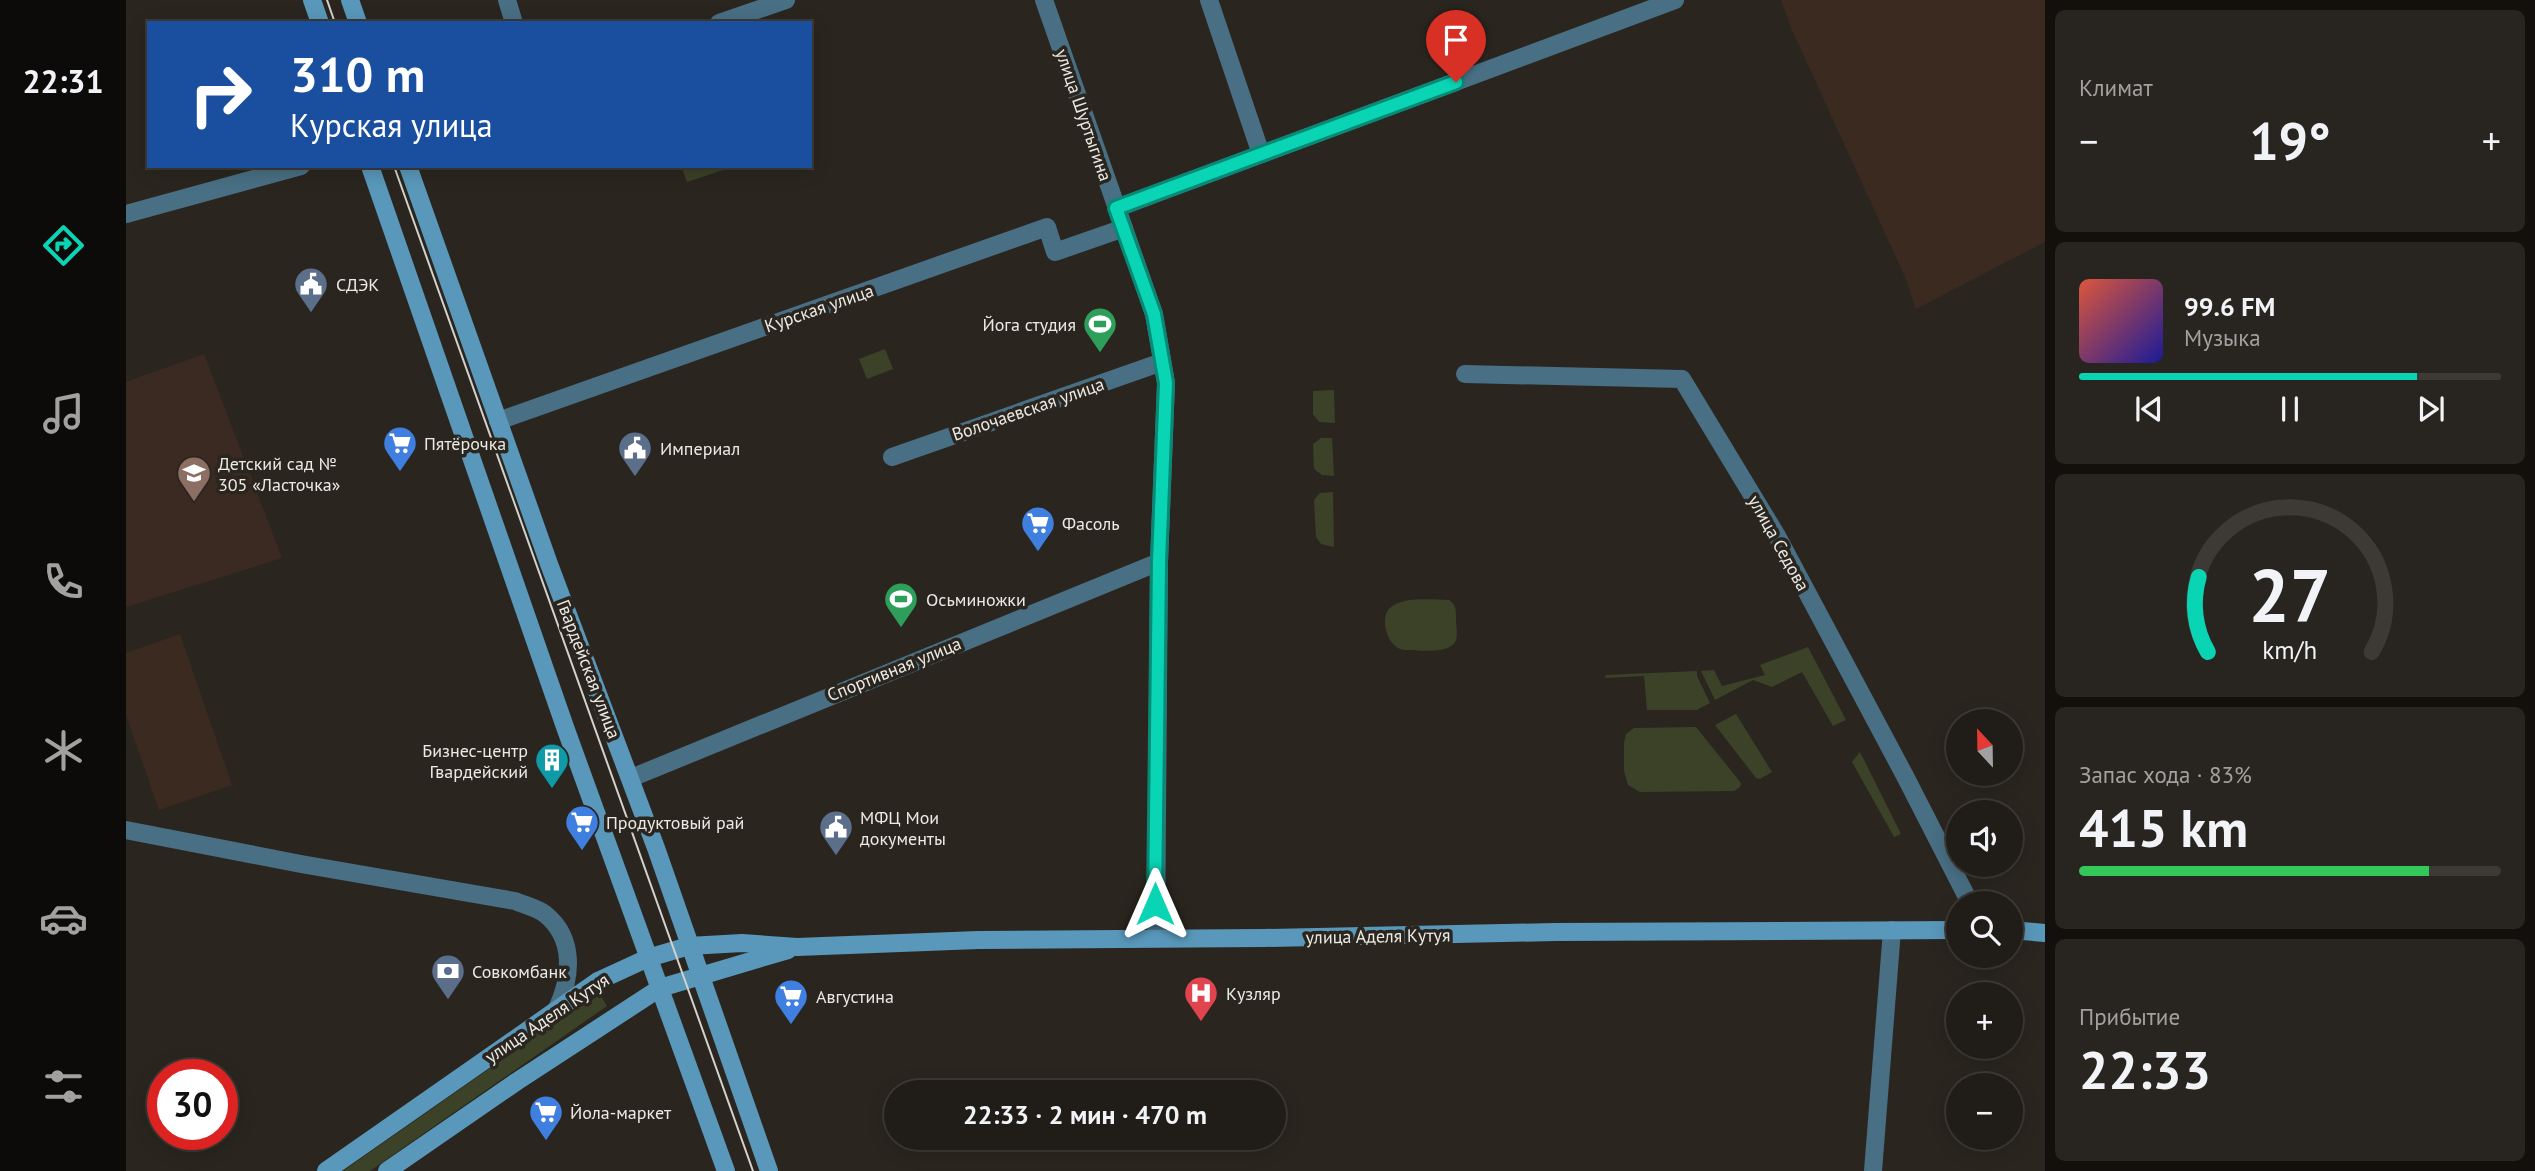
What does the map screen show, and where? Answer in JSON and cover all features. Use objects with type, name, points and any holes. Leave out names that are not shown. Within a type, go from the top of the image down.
[{"type":"main road","points":[[312,0],[319,21]]},
{"type":"main road","points":[[349,0],[357,21]]},
{"type":"main road","points":[[371,168],[565,727],[726,1171]]},
{"type":"main road","name":"Гвардейская улица","points":[[409,168],[549,564],[631,778],[769,1171]]},
{"type":"main road","name":"улица Аделя Кутуя","points":[[326,1171],[598,981],[648,958],[690,946],[742,943],[797,947],[978,940],[1555,932],[1946,930]]},
{"type":"main road","points":[[2023,931],[2045,933]]},
{"type":"main road","name":"улица Аделя Кутуя","points":[[387,1171],[660,988],[797,947]]},
{"type":"street","points":[[507,0],[513,21]]},
{"type":"street","points":[[725,21],[786,0]]},
{"type":"street","name":"улица Шуртыгина","points":[[1044,0],[1154,314],[1166,383],[1159,562],[1156,938]]},
{"type":"street","points":[[1209,0],[1261,154]]},
{"type":"street","points":[[1116,208],[1675,0]]},
{"type":"street","points":[[126,214],[294,168]]},
{"type":"street","name":"Курская улица","points":[[498,421],[1046,227],[1055,252],[1124,229]]},
{"type":"street","name":"Волочаевская улица","points":[[892,457],[1162,362]]},
{"type":"street","name":"улица Седова","points":[[1465,374],[1682,379],[1777,536],[1964,891]]},
{"type":"street","name":"Спортивная улица","points":[[631,778],[1159,562]]},
{"type":"street","points":[[126,830],[515,901],[545,914],[562,936],[569,968],[567,986],[557,1009]]},
{"type":"street","points":[[1873,1171],[1892,930]]},
{"type":"shaded area","points":[[1781,0],[2045,0],[2045,242],[1916,309],[1905,277],[1792,30]]},
{"type":"shaded area","name":"Детский сад № 305 «Ласточка»","points":[[204,354],[282,558],[126,607],[126,382]]},
{"type":"shaded area","points":[[180,634],[232,785],[159,810],[126,715],[126,653]]},
{"type":"green space","points":[[682,168],[723,170],[687,182]]},
{"type":"green space","points":[[885,349],[893,369],[867,379],[859,359]]},
{"type":"green space","points":[[1334,390],[1335,423],[1319,422],[1313,414],[1313,391]]},
{"type":"green space","points":[[1321,438],[1332,438],[1334,476],[1322,475],[1314,469],[1313,444]]},
{"type":"green space","points":[[1333,492],[1334,547],[1321,544],[1316,537],[1314,500],[1320,493]]},
{"type":"green space","points":[[1418,599],[1449,600],[1456,613],[1457,635],[1453,645],[1434,651],[1405,650],[1389,639],[1385,618],[1390,608],[1396,604]]},
{"type":"green space","points":[[1808,647],[1846,720],[1833,726],[1802,672],[1772,687],[1753,680],[1715,700],[1701,671],[1714,670],[1722,686],[1765,675],[1760,665]]},
{"type":"green space","points":[[1697,671],[1710,703],[1697,710],[1647,710],[1644,676],[1605,678],[1606,675]]},
{"type":"green space","points":[[1736,714],[1772,772],[1760,779],[1756,778],[1715,725]]},
{"type":"green space","points":[[1696,727],[1741,783],[1740,787],[1734,791],[1640,792],[1628,785],[1624,771],[1626,734],[1634,728]]},
{"type":"green space","points":[[1860,752],[1901,834],[1894,837],[1852,762]]},
{"type":"green space","points":[[600,995],[607,1006],[370,1171],[343,1171],[559,1020]]},
{"type":"tram line","points":[[327,0],[334,21]]},
{"type":"tram line","points":[[395,168],[753,1171]]},
{"type":"place","name":"СДЭК","points":[[311,314]]},
{"type":"place","name":"Йога студия","points":[[1100,354]]},
{"type":"place","name":"Пятёрочка","points":[[400,473]]},
{"type":"place","name":"Империал","points":[[635,478]]},
{"type":"place","name":"Детский сад № 305 «Ласточка»","points":[[194,503]]},
{"type":"place","name":"Фасоль","points":[[1038,553]]},
{"type":"place","name":"Осьминожки","points":[[901,629]]},
{"type":"place","name":"Бизнес-центр Гвардейский","points":[[552,790]]},
{"type":"place","name":"Продуктовый рай","points":[[582,852]]},
{"type":"place","name":"МФЦ Мои документы","points":[[836,857]]},
{"type":"place","name":"Совкомбанк","points":[[448,1001]]},
{"type":"place","name":"Кузляр","points":[[1201,1023]]},
{"type":"place","name":"Августина","points":[[791,1026]]},
{"type":"place","name":"Йола-маркет","points":[[546,1142]]},
{"type":"route","points":[[1155,904],[1159,562],[1166,383],[1154,314],[1116,208],[1456,82]]}]
